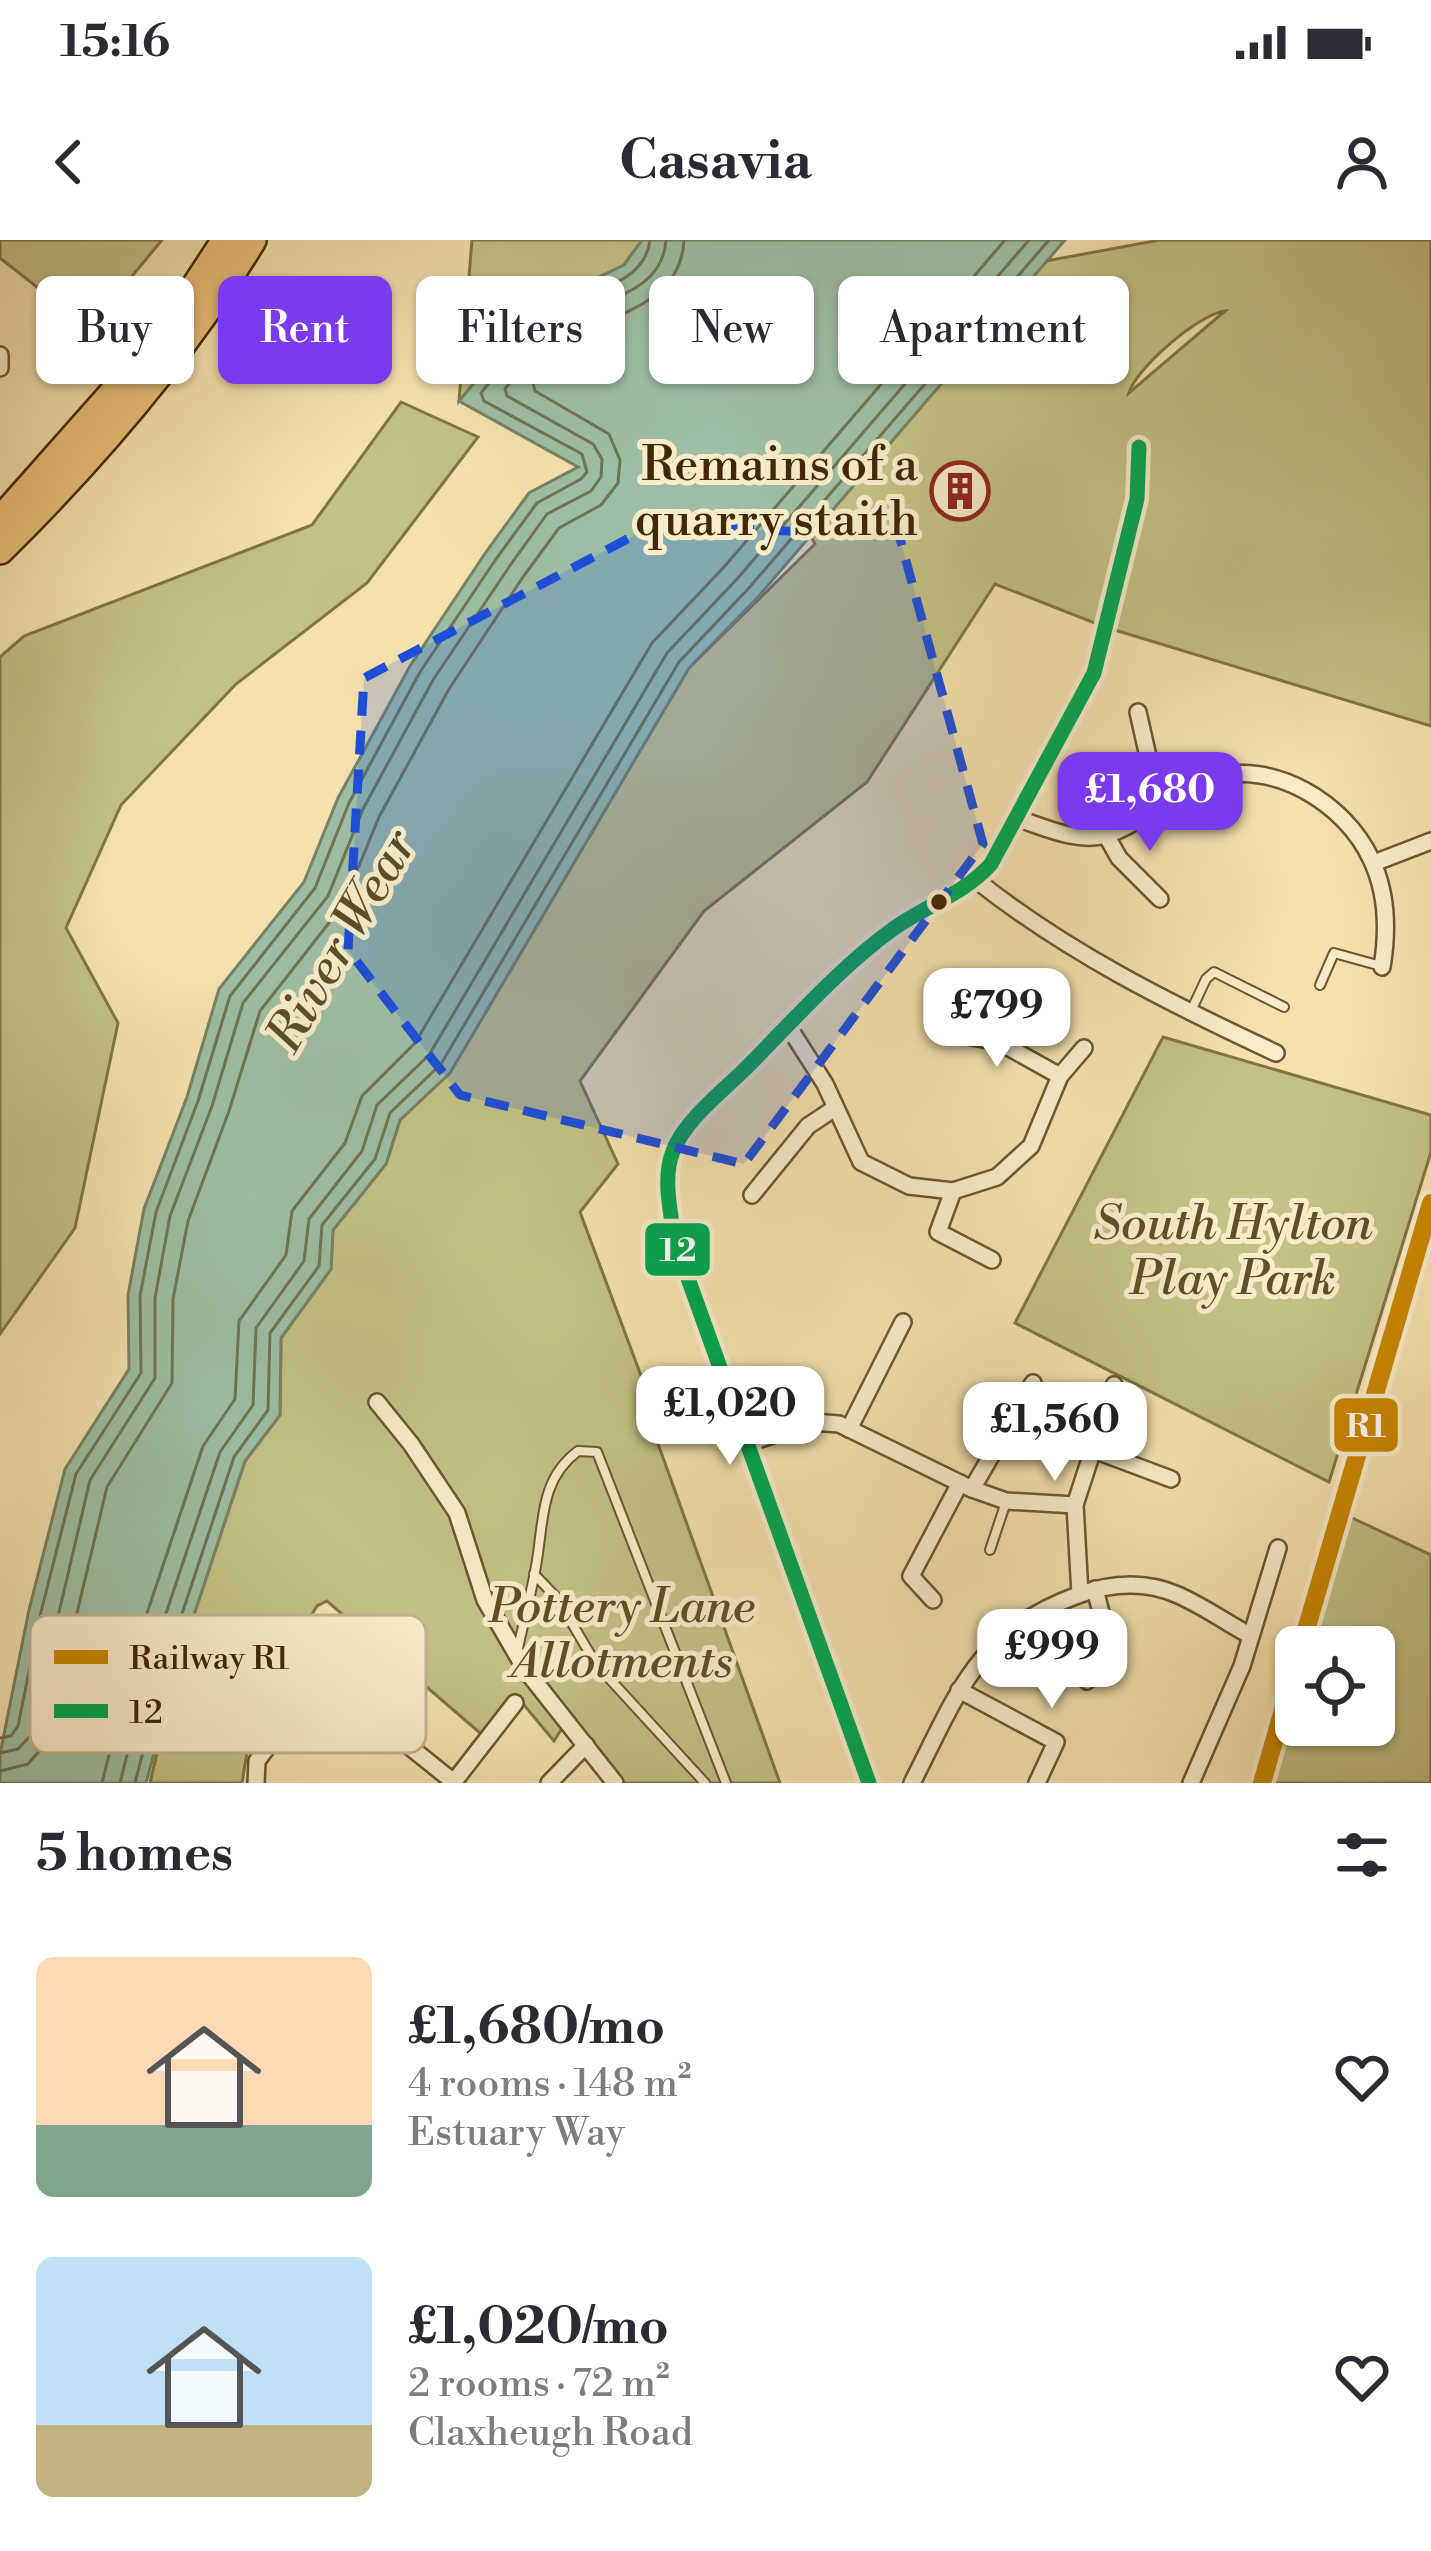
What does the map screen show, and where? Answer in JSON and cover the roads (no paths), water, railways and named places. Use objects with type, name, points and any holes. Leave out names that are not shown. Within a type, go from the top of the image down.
[{"type":"highway","points":[[0,550],[172,357],[225,286],[252,240]]},
{"type":"highway","points":[[0,521],[106,404],[187,302],[214,247]]},
{"type":"street","points":[[0,356],[0,368]]},
{"type":"street","points":[[869,1783],[675,1242],[668,1186],[674,1146],[788,1026],[893,929],[976,880],[992,864],[1094,673],[1137,499],[1139,447]]},
{"type":"street","points":[[1138,712],[1159,806]]},
{"type":"street","points":[[1016,818],[1068,836],[1106,835],[1212,778],[1255,773],[1280,779],[1334,811],[1360,838],[1374,863],[1386,913],[1382,967]]},
{"type":"street","points":[[1106,835],[1119,858],[1160,899]]},
{"type":"street","points":[[1374,863],[1431,841]]},
{"type":"street","points":[[976,880],[1032,924],[1190,1013],[1276,1053]]},
{"type":"street","points":[[788,1026],[861,1162],[909,1186],[953,1191],[997,1178],[1031,1145],[1060,1076],[1084,1048]]},
{"type":"street","points":[[945,1032],[999,1042],[1060,1076]]},
{"type":"street","points":[[752,1195],[808,1126],[835,1108]]},
{"type":"street","points":[[953,1191],[938,1232],[992,1260]]},
{"type":"street","points":[[849,1429],[902,1322]]},
{"type":"street","points":[[933,1600],[911,1576],[1033,1383]]},
{"type":"street","points":[[1087,1682],[1107,1636],[1088,1591],[1075,1505],[1114,1385]]},
{"type":"street","points":[[377,1402],[412,1444],[457,1513],[485,1600],[517,1654],[615,1783]]},
{"type":"street","points":[[748,1443],[813,1422],[849,1429],[1006,1501],[1075,1505]]},
{"type":"street","points":[[1091,1449],[1171,1479]]},
{"type":"street","points":[[1191,1783],[1251,1636],[1278,1548]]},
{"type":"street","points":[[912,1783],[959,1690],[983,1654],[1007,1630],[1046,1607],[1088,1591],[1136,1584],[1176,1594],[1251,1636]]},
{"type":"street","points":[[959,1690],[1056,1742],[1037,1783]]},
{"type":"street","points":[[417,1753],[454,1783],[515,1702]]},
{"type":"street","points":[[549,1783],[586,1745]]},
{"type":"street","points":[[256,1783],[257,1761],[263,1753]]},
{"type":"lane","points":[[1320,985],[1334,953],[1382,967]]},
{"type":"lane","points":[[1190,1013],[1214,972],[1284,1007]]},
{"type":"lane","points":[[517,1654],[544,1501],[556,1473],[578,1451],[596,1452],[726,1783]]},
{"type":"lane","points":[[990,1550],[1006,1501]]},
{"type":"lane","points":[[534,1574],[557,1598],[596,1664],[704,1783]]},
{"type":"water","name":"River Wear","points":[[642,240],[1065,240],[1034,276],[838,276],[838,384],[941,384],[757,598],[689,668],[450,1073],[400,1120],[386,1164],[333,1230],[331,1269],[281,1338],[280,1415],[245,1461],[194,1615],[30,1615],[30,1753],[154,1753],[146,1783],[0,1783],[0,1754],[29,1610],[65,1469],[129,1369],[128,1295],[144,1209],[187,1097],[219,989],[304,882],[338,798],[410,666],[486,552],[529,493],[578,467],[459,401],[473,384],[625,384],[625,276],[601,276],[624,265]]},
{"type":"rail line","name":"R1","points":[[1307,1626],[1431,1203]]},
{"type":"rail line","name":"R1","points":[[1262,1783],[1275,1738]]},
{"type":"place","name":"Remains of a quarry staith","points":[[960,491]]},
{"type":"park label","name":"South Hylton Play Park","points":[[1233,1250]]},
{"type":"park label","name":"Pottery Lane Allotments","points":[[622,1632]]}]
